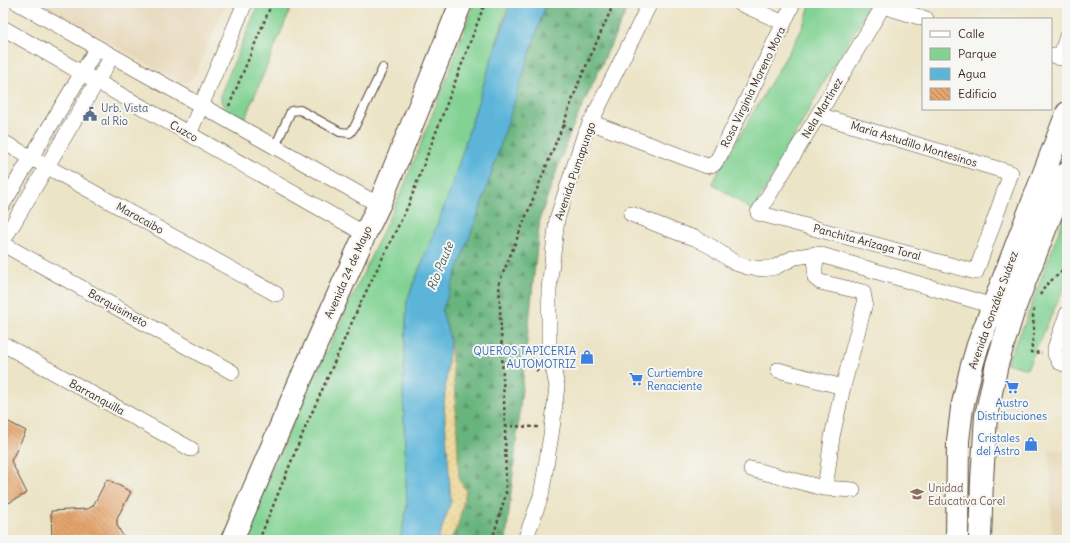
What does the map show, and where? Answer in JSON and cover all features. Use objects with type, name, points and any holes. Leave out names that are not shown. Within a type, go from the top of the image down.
[{"type":"main road","name":"Avenida 24 de Mayo","points":[[232,540],[300,381],[379,205],[461,3]]},
{"type":"main road","name":"Avenida González Suárez","points":[[980,540],[986,416],[997,364],[1004,308],[1067,113]]},
{"type":"main road","name":"Avenida González Suárez","points":[[957,540],[958,441],[962,408],[971,368],[978,345],[1004,308],[1067,173]]},
{"type":"street","points":[[18,3],[379,205]]},
{"type":"street","points":[[189,134],[245,3]]},
{"type":"street","name":"Avenida Pumapungo","points":[[525,540],[541,496],[552,429],[557,386],[549,349],[549,289],[557,219],[590,122],[650,3]]},
{"type":"street","points":[[739,3],[784,23]]},
{"type":"street","name":"Rosa Virginia Moreno Mora","points":[[590,122],[707,166],[714,164],[719,157],[793,3]]},
{"type":"street","points":[[883,5],[923,18]]},
{"type":"street","name":"Nela Martínez","points":[[758,212],[818,115],[883,5]]},
{"type":"street","name":"Cuzco","points":[[3,28],[365,234]]},
{"type":"street","points":[[1055,57],[1067,36]]},
{"type":"street","points":[[3,204],[97,48]]},
{"type":"street","points":[[3,241],[112,56]]},
{"type":"street","name":"María Astudillo Montesinos","points":[[818,115],[1011,172],[976,272]]},
{"type":"street","name":"Maracaibo","points":[[3,142],[276,294]]},
{"type":"street","name":"Panchita Arízaga Toral","points":[[758,212],[976,272]]},
{"type":"street","points":[[631,214],[695,238],[712,247],[735,263],[747,267],[764,269],[775,267],[794,257],[818,254],[1004,308]]},
{"type":"street","name":"Barquisimeto","points":[[3,244],[232,372]]},
{"type":"street","points":[[818,254],[815,278],[820,282],[863,292],[865,303],[843,387],[832,437],[827,474],[823,488]]},
{"type":"street","points":[[1067,314],[1055,348],[1055,354],[1059,362],[1067,365]]},
{"type":"street","name":"Barranquilla","points":[[3,344],[191,449]]},
{"type":"street","points":[[778,370],[843,387]]},
{"type":"street","points":[[751,468],[823,488],[853,490]]},
{"type":"lane","points":[[275,147],[291,111],[300,110],[340,132],[350,133],[355,126],[383,68]]},
{"type":"path","points":[[224,119],[272,3]]},
{"type":"path","points":[[259,540],[303,433],[360,304],[408,206],[485,3]]},
{"type":"path","points":[[492,540],[506,494],[505,426],[499,283],[579,82],[614,3]]},
{"type":"path","points":[[1038,297],[1046,285],[1067,267]]},
{"type":"path","points":[[1004,308],[1024,310],[1031,302],[1034,303],[1034,330],[1031,352],[1055,354]]},
{"type":"path","points":[[505,426],[543,427],[552,429]]},
{"type":"shaded area","points":[[39,3],[226,3],[195,75],[188,82],[180,82]]},
{"type":"shaded area","points":[[1049,449],[1067,451],[1067,540],[1052,540]]},
{"type":"green space","points":[[259,3],[293,3],[247,114],[243,120],[226,111],[222,104],[221,93]]},
{"type":"green space","points":[[474,3],[509,3],[449,195],[407,300],[403,390],[407,507],[400,540],[242,540],[277,457],[404,186],[449,72]]},
{"type":"green space","points":[[546,3],[630,3],[570,133],[540,218],[506,540],[438,540],[450,340],[442,311],[479,211]]},
{"type":"green space","points":[[811,3],[872,3],[831,70],[753,211],[712,183],[801,31]]},
{"type":"green space","points":[[1067,209],[1067,281],[1027,369],[1006,363],[1024,325]]},
{"type":"sand","points":[[450,340],[455,395],[459,480],[466,490],[458,525],[450,540],[418,540],[440,359]]},
{"type":"water","name":"Río Paute","points":[[511,3],[546,3],[481,206],[442,311],[450,340],[444,404],[451,501],[438,540],[400,540],[407,507],[403,390],[407,300],[449,195],[490,64]]},
{"type":"building","points":[[3,419],[26,431],[11,461],[27,493],[3,506]]},
{"type":"building","points":[[107,479],[131,492],[117,518],[117,525],[125,540],[94,540],[92,535],[52,538],[51,511],[87,509],[93,506]]},
{"type":"place","name":"Urb. Vista al Rio","points":[[90,114]]},
{"type":"place","name":"QUEROS TAPICERIA AUTOMOTRIZ","points":[[587,357]]},
{"type":"place","name":"Curtiembre Renaciente","points":[[636,379]]},
{"type":"place","name":"Austro Distribuciones","points":[[1012,387]]},
{"type":"place","name":"Cristales del Astro","points":[[1031,444]]},
{"type":"place","name":"Unidad Educativa Corel","points":[[917,494]]}]
